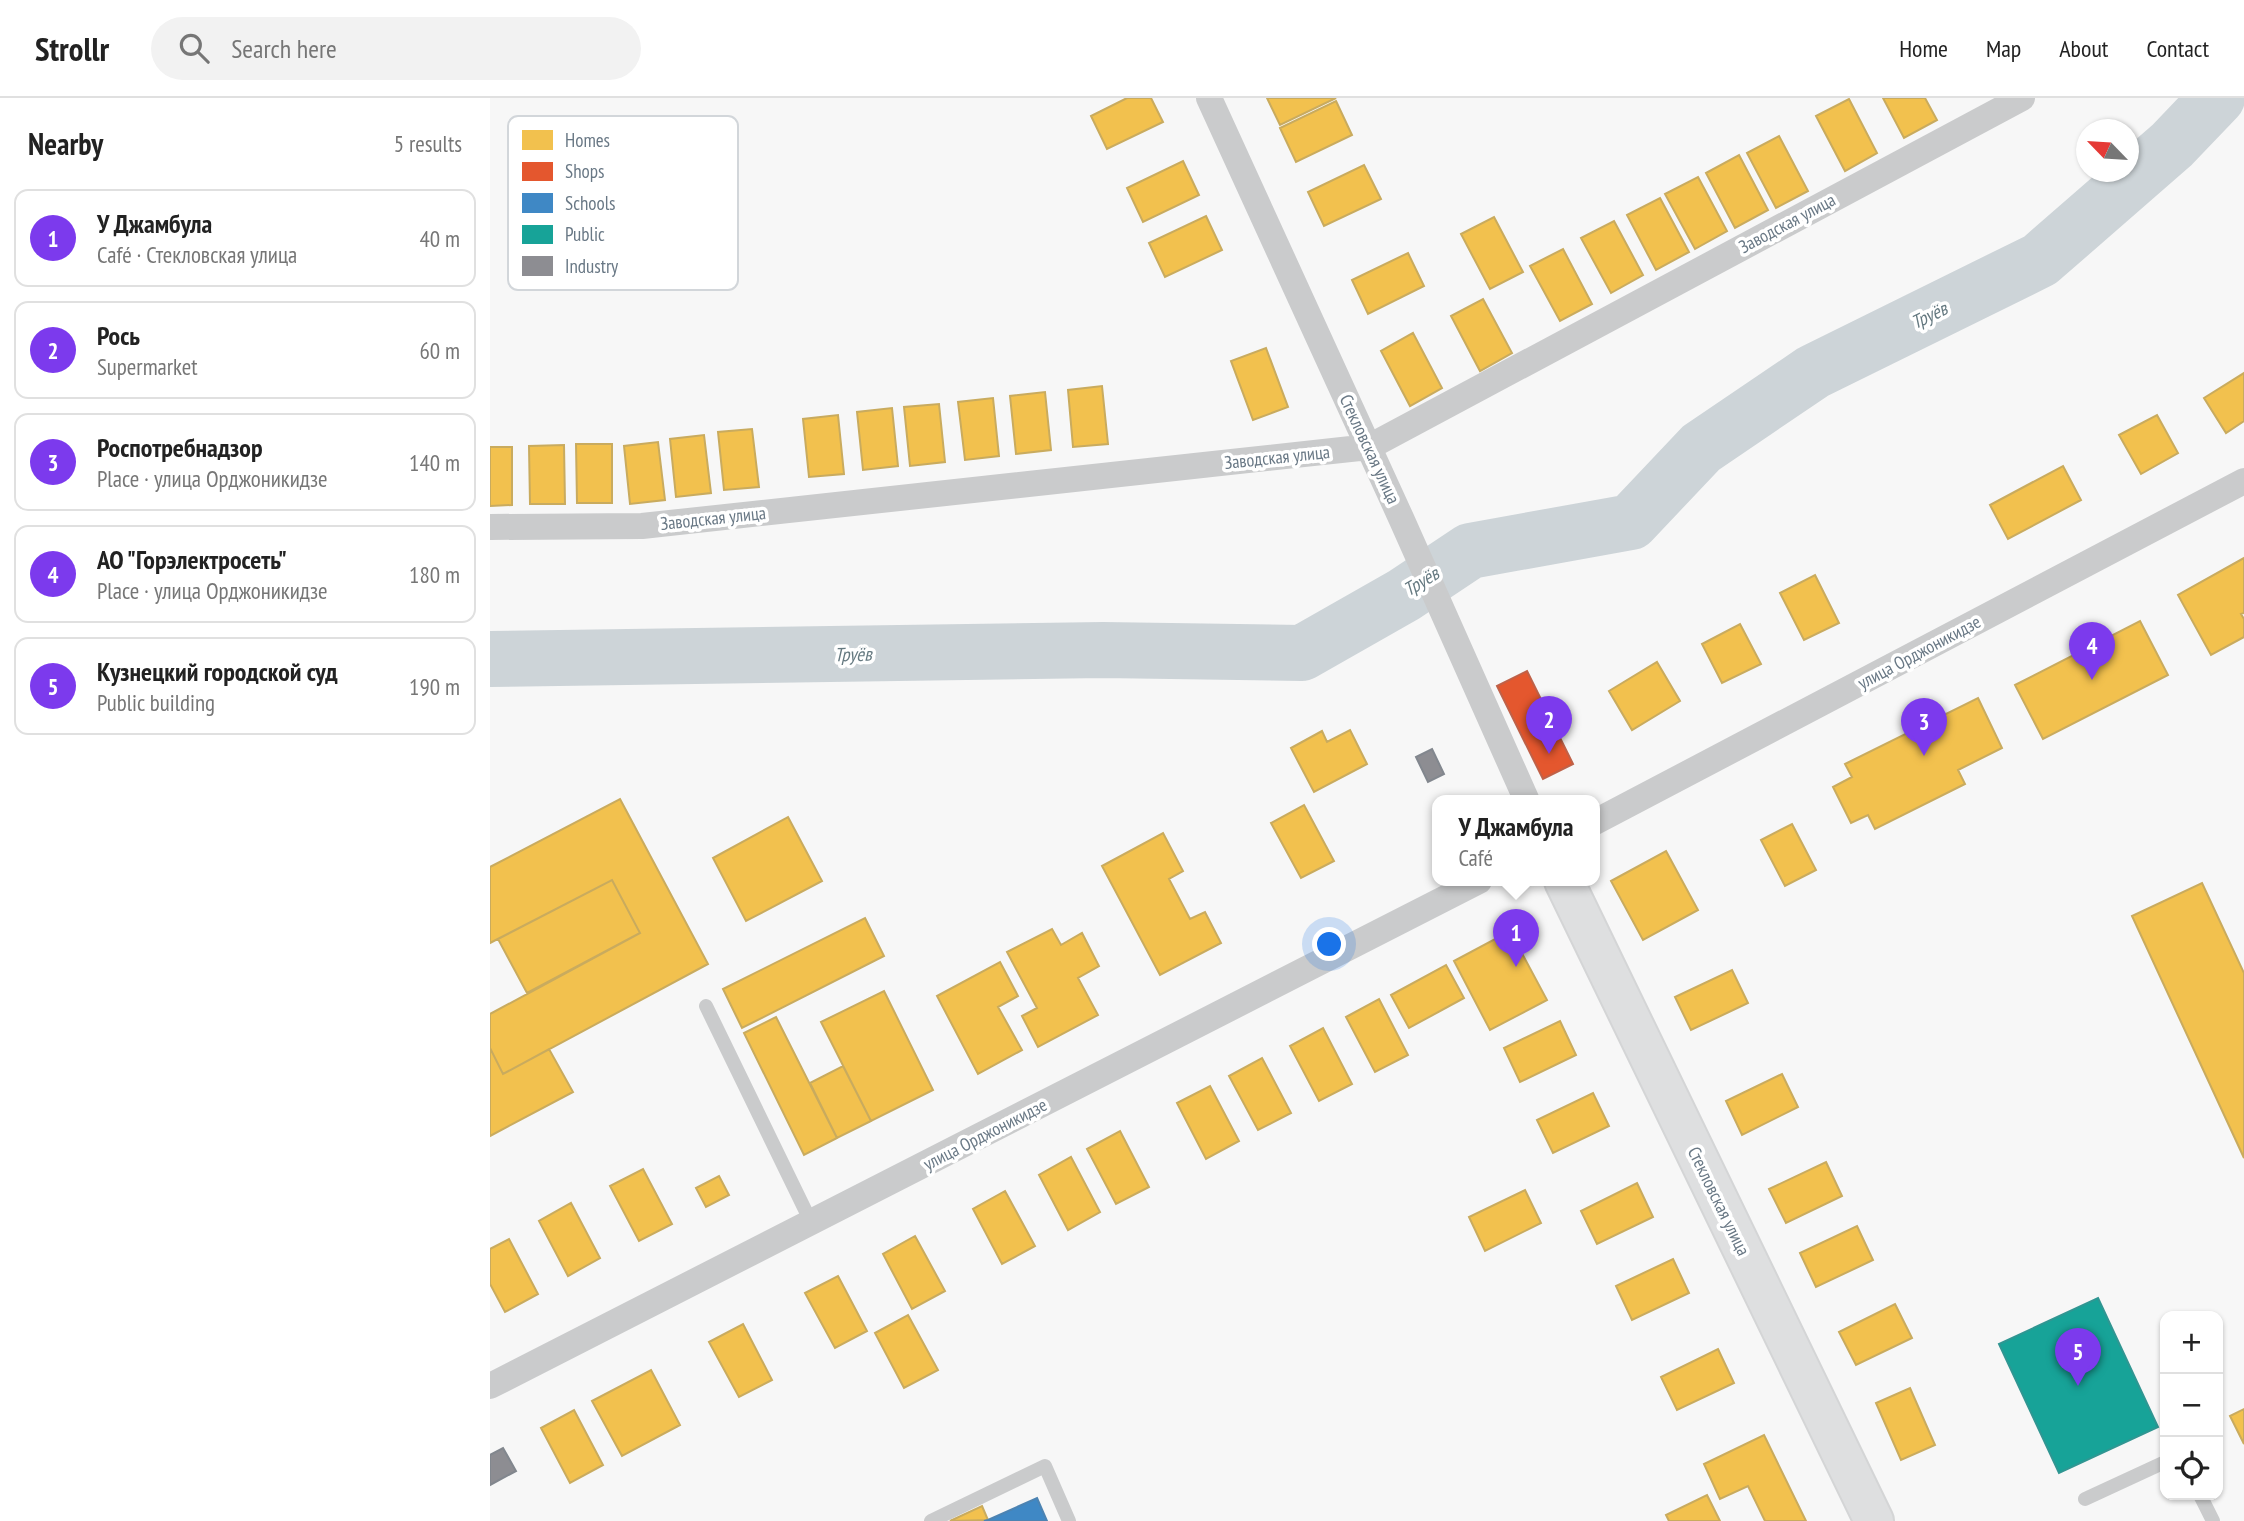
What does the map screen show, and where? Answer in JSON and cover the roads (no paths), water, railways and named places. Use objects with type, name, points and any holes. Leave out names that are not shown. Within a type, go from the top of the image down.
[{"type":"street","name":"Стекловская улица","points":[[1209,98],[1524,795]]},
{"type":"street","name":"Заводская улица","points":[[490,527],[642,526],[1369,447],[2022,98]]},
{"type":"street","name":"улица Орджоникидзе","points":[[1600,819],[2244,481]]},
{"type":"street","name":"улица Орджоникидзе","points":[[490,1386],[1469,886]]},
{"type":"street","name":"Стекловская улица","points":[[1566,886],[1874,1521]]},
{"type":"lane","points":[[706,1006],[811,1222]]},
{"type":"lane","points":[[2085,1499],[2160,1464]]},
{"type":"lane","points":[[931,1521],[1045,1466],[1069,1521]]},
{"type":"lane","points":[[2202,1500],[2213,1521]]},
{"type":"waterway","name":"Труёв","points":[[490,659],[1103,650],[1302,653],[1404,595],[1470,551],[1631,522],[1701,448],[1813,372],[2040,260],[2172,145],[2217,98]]},
{"type":"place","name":"АО \"Горэлектросеть\"","points":[[2092,680]]},
{"type":"place","name":"Рось","points":[[1549,754]]},
{"type":"place","name":"Роспотребнадзор","points":[[1924,756]]},
{"type":"place","name":"У Джамбула","points":[[1516,967]]},
{"type":"place","name":"Кузнецкий городской суд","points":[[2078,1386]]}]
